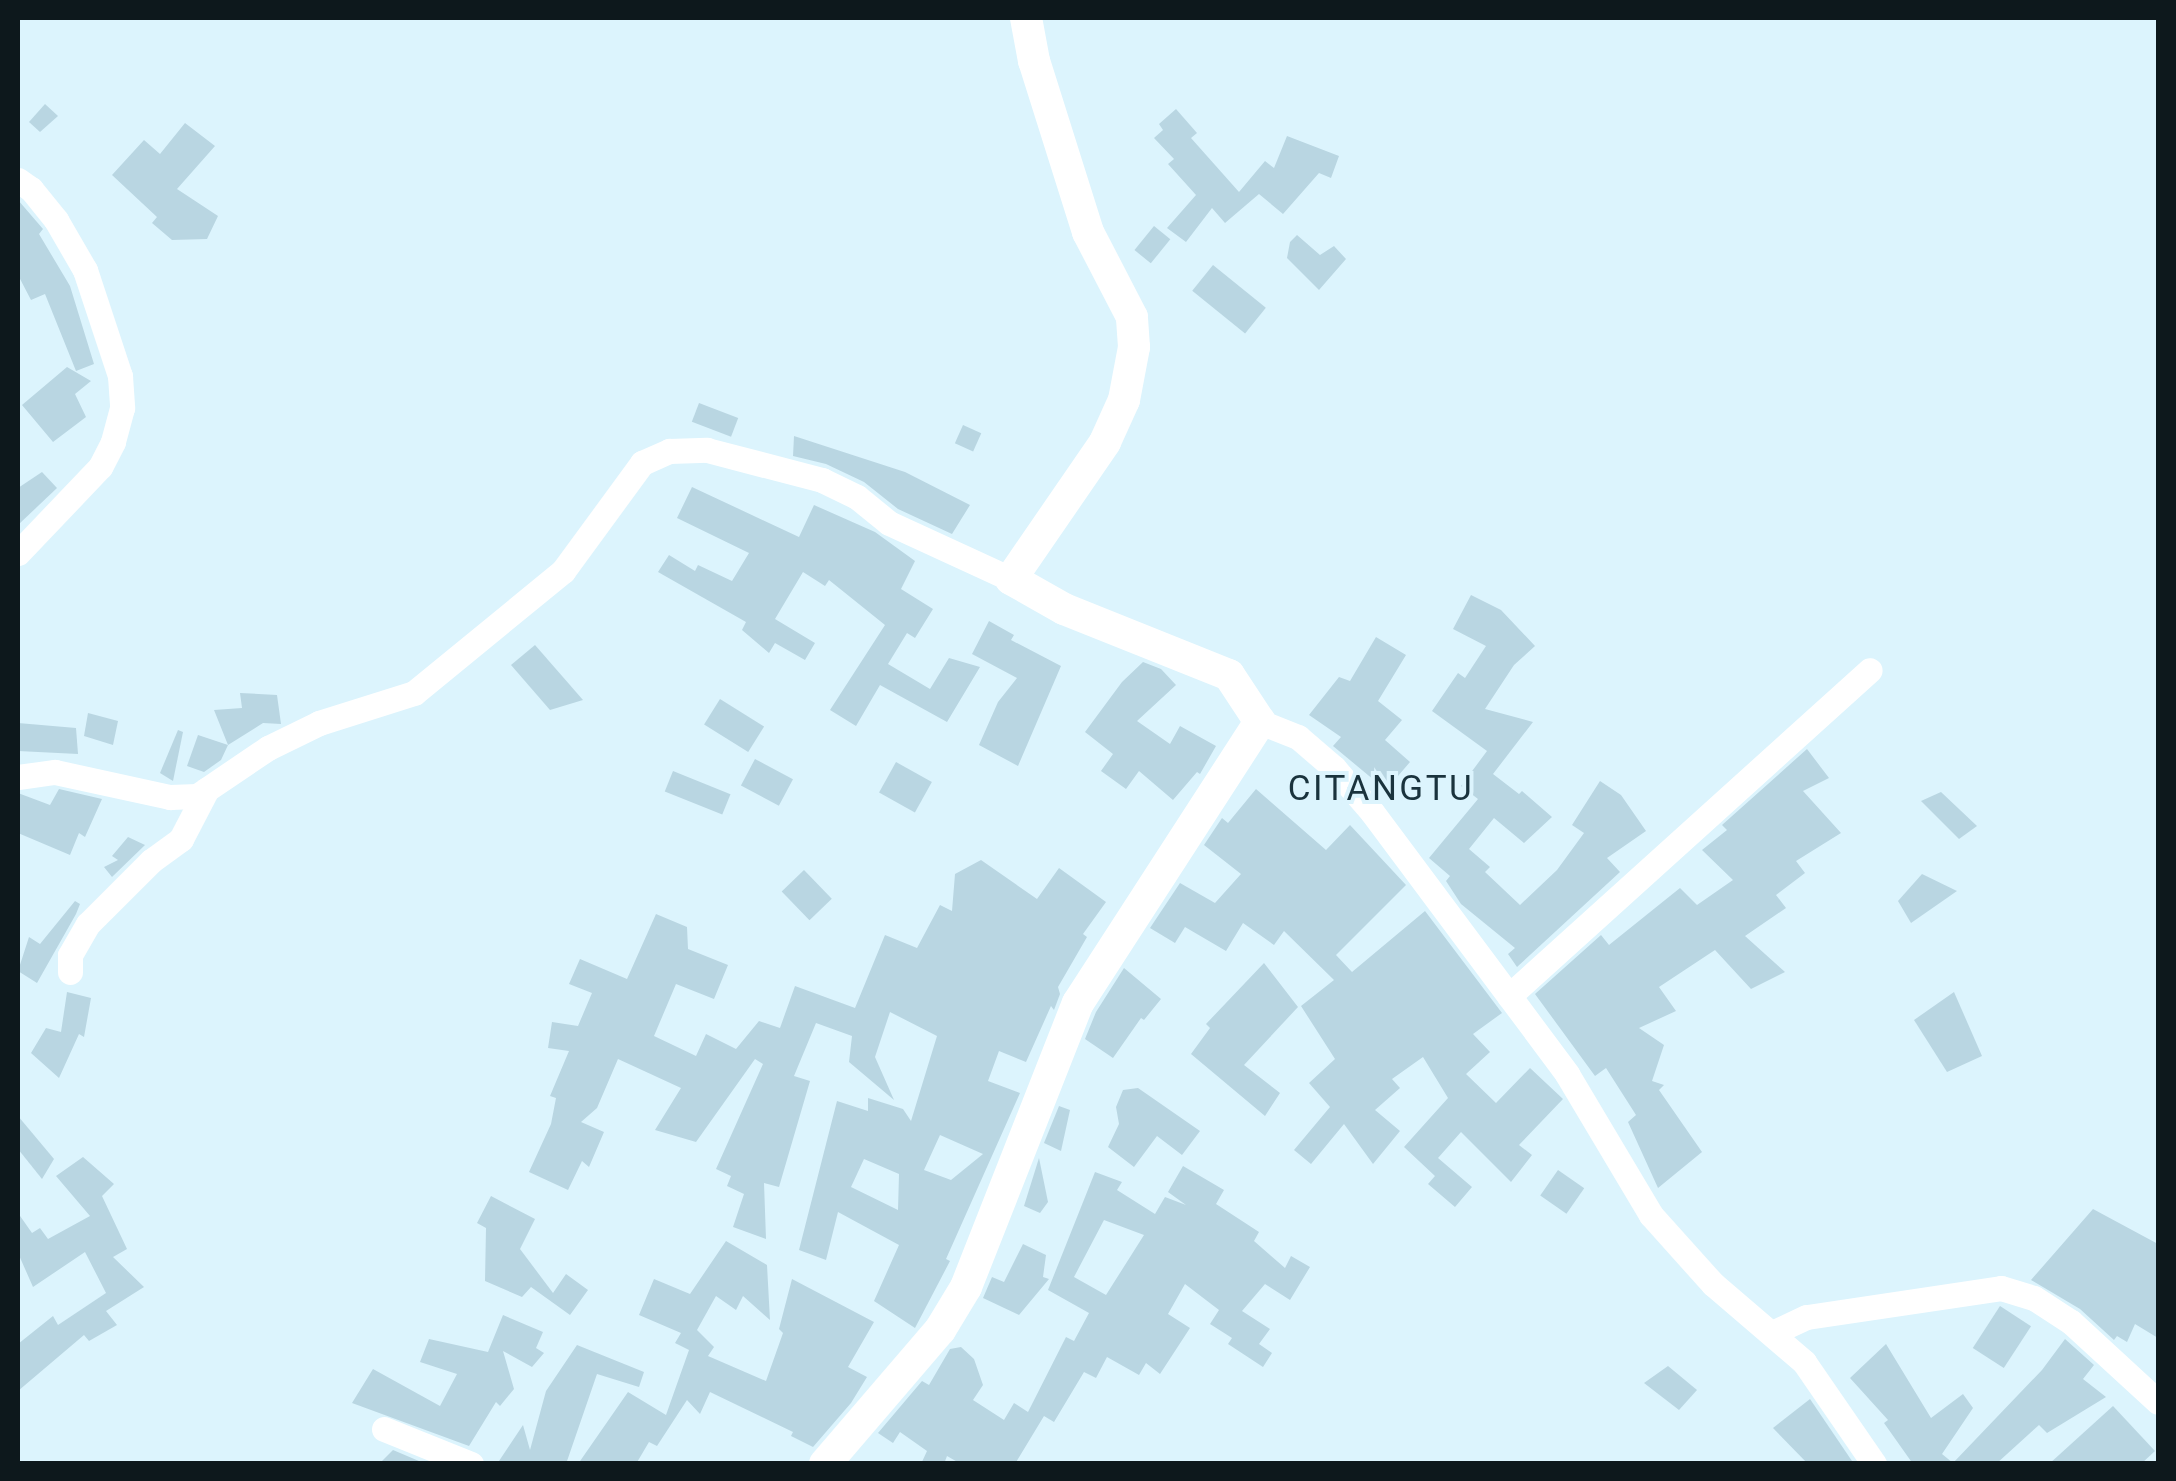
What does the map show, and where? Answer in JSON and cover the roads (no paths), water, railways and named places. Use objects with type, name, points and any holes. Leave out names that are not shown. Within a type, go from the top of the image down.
[{"type":"street","points":[[1011,579],[1105,442],[1124,400],[1134,348],[1132,317],[1088,232],[1040,80],[1026,18]]},
{"type":"street","points":[[18,180],[31,188],[56,220],[86,270],[120,376],[122,408],[113,442],[100,467],[18,552]]},
{"type":"street","points":[[18,777],[55,772],[170,796],[197,796],[268,748],[318,723],[414,692],[562,571],[642,463],[668,450],[707,450],[822,480],[857,496],[888,523],[1011,579],[1064,609],[1229,675],[1260,722],[1298,738],[1334,768],[1433,889],[1567,1074],[1651,1215],[1713,1284],[1821,1382],[1874,1464]]},
{"type":"street","points":[[1509,996],[1870,670]]},
{"type":"street","points":[[825,1464],[940,1330],[966,1287],[1078,1003],[1260,722]]},
{"type":"street","points":[[70,972],[70,954],[88,924],[151,861],[181,839],[207,789]]},
{"type":"street","points":[[1772,1334],[1807,1317],[2001,1288],[2034,1298],[2071,1322],[2158,1402]]},
{"type":"street","points":[[384,1428],[471,1464]]},
{"type":"district","name":"CITANGTU","points":[[1381,789]]}]
